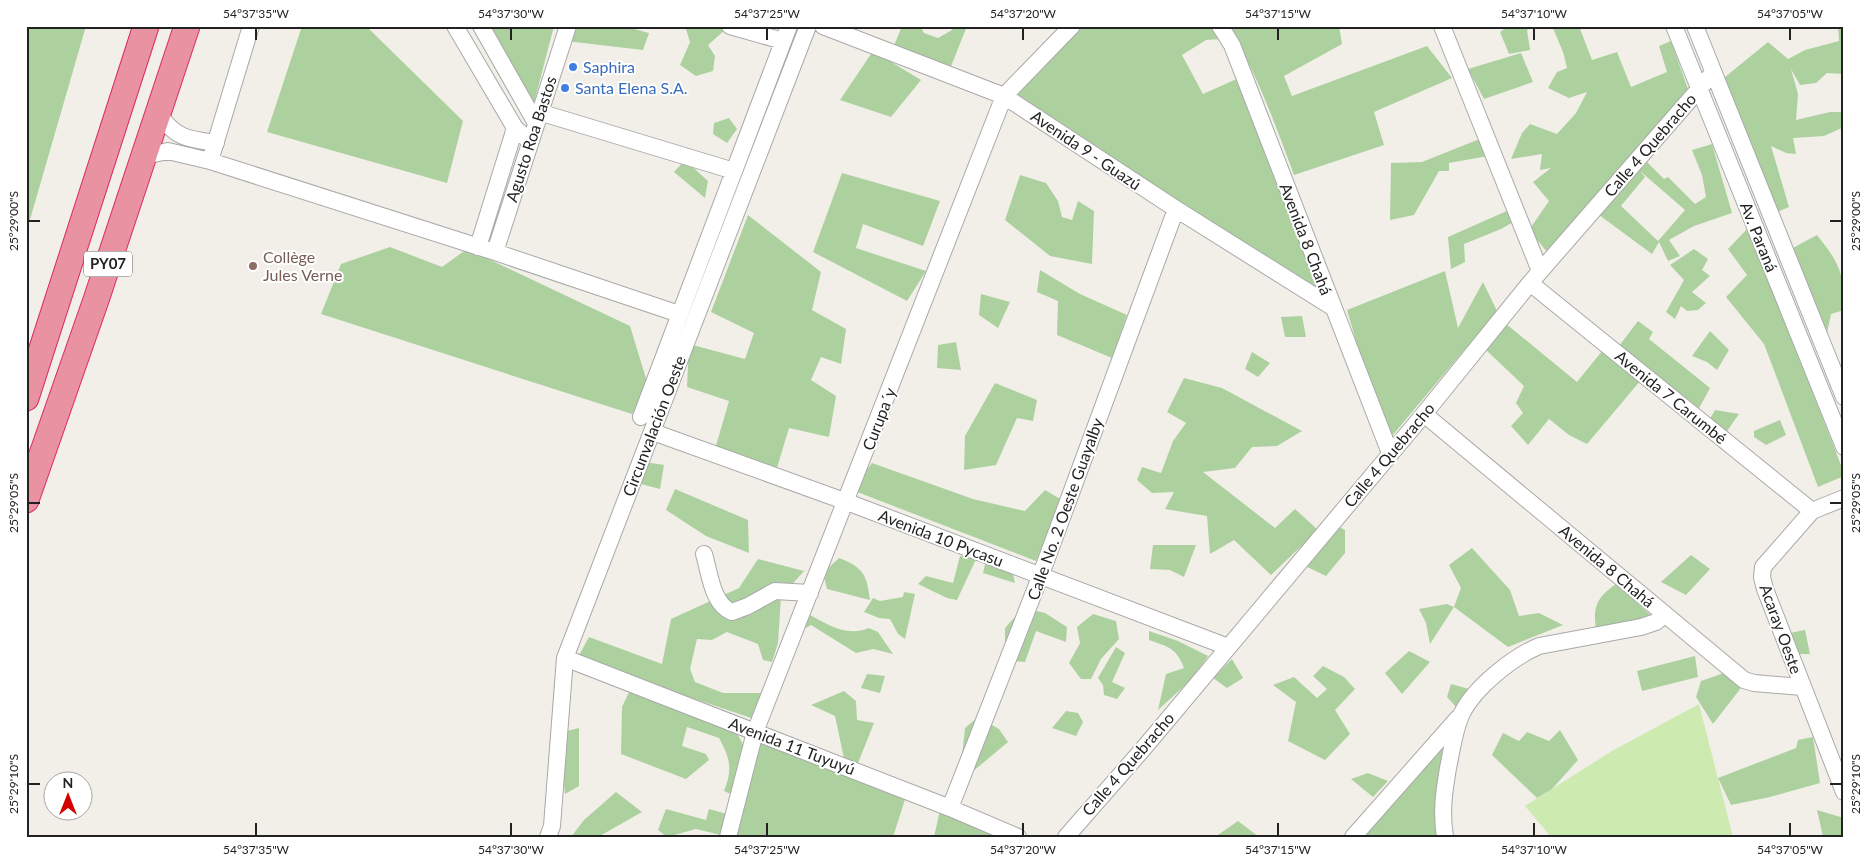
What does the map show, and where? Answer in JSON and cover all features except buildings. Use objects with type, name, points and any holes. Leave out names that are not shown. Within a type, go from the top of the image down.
[{"type":"highway","name":"PY07","points":[[26,398],[146,26]]},
{"type":"highway","name":"PY07","points":[[26,500],[187,26]]},
{"type":"street","points":[[210,161],[251,26]]},
{"type":"street","points":[[455,26],[515,128],[525,137],[531,139]]},
{"type":"street","points":[[481,26],[538,117],[734,171]]},
{"type":"street","name":"Agusto Roa Bastos","points":[[495,252],[568,26]]},
{"type":"street","points":[[641,417],[786,34],[730,26]]},
{"type":"street","name":"Circunvalación Oeste","points":[[548,837],[552,826],[565,658],[808,26]]},
{"type":"street","name":"Avenida 9 - Guazú","points":[[823,26],[1004,96],[1176,209],[1332,306]]},
{"type":"street","name":"Curupa´y","points":[[728,837],[755,732],[847,502],[1004,96],[1072,26]]},
{"type":"street","name":"Avenida 8 Chahá","points":[[1220,26],[1232,45],[1390,453]]},
{"type":"street","name":"Avenida 7 Carumbé","points":[[1442,26],[1535,277],[1812,511]]},
{"type":"street","name":"Av. Paraná","points":[[1674,26],[1844,447]]},
{"type":"street","name":"Av. Paraná","points":[[1695,26],[1844,397]]},
{"type":"street","name":"Calle 4 Quebracho","points":[[1066,837],[1424,414],[1535,277],[1713,73]]},
{"type":"street","points":[[158,113],[187,147],[210,161],[478,246],[679,314]]},
{"type":"street","points":[[478,246],[515,128]]},
{"type":"street","points":[[144,156],[216,143]]},
{"type":"street","name":"Calle No. 2 Oeste Guayalby","points":[[950,808],[1040,577],[1176,209]]},
{"type":"street","name":"Avenida 8 Chahá","points":[[1424,414],[1744,680],[1754,683],[1802,687]]},
{"type":"street","name":"Avenida 10 Pycasu","points":[[653,432],[847,502],[1228,647]]},
{"type":"street","name":"Acaray Oeste","points":[[1844,498],[1812,511],[1763,567],[1762,572],[1765,589],[1844,792]]},
{"type":"street","points":[[704,554],[718,601],[723,608],[732,612],[748,606],[775,591],[810,593]]},
{"type":"street","points":[[1353,837],[1462,712],[1472,698],[1524,652],[1540,646],[1642,627],[1656,622],[1665,614]]},
{"type":"street","name":"Avenida 11 Tuyuyú","points":[[565,658],[950,808],[1018,837]]},
{"type":"street","points":[[1446,837],[1442,804],[1456,731],[1462,712]]},
{"type":"green space","points":[[26,26],[86,26],[27,230],[26,230]]},
{"type":"green space","points":[[302,26],[366,26],[463,121],[447,183],[267,132]]},
{"type":"green space","points":[[489,26],[554,26],[534,103]]},
{"type":"green space","points":[[572,26],[623,26],[649,33],[643,50],[566,41]]},
{"type":"green space","points":[[685,26],[716,26],[725,30],[708,45],[715,56],[713,71],[696,76],[680,65],[690,42]]},
{"type":"green space","points":[[902,26],[920,26],[924,33],[938,38],[952,30],[951,26],[967,26],[950,69],[893,48]]},
{"type":"green space","points":[[1079,26],[1215,26],[1223,39],[1206,40],[1182,55],[1203,94],[1241,77],[1324,294],[1013,99]]},
{"type":"green space","points":[[1228,26],[1339,26],[1342,44],[1284,76],[1292,96],[1427,46],[1452,78],[1374,112],[1384,145],[1294,175],[1257,80]]},
{"type":"green space","points":[[1508,26],[1537,26],[1527,30],[1530,50],[1509,54],[1500,32]]},
{"type":"green space","points":[[1552,26],[1579,26],[1592,60],[1617,52],[1631,87],[1667,72],[1659,46],[1671,41],[1688,89],[1547,252],[1529,230],[1549,201],[1533,182],[1551,168],[1540,170],[1542,154],[1511,159],[1522,133],[1530,124],[1557,134],[1576,113],[1587,92],[1569,98],[1548,88],[1557,72],[1567,68],[1563,52]]},
{"type":"green space","points":[[1838,26],[1844,26],[1844,74],[1827,73],[1816,83],[1800,85],[1791,69],[1798,94],[1796,120],[1830,112],[1844,112],[1844,127],[1824,136],[1793,138],[1796,154],[1786,153],[1771,146],[1789,207],[1775,213],[1726,103],[1725,77],[1768,42],[1788,59],[1805,50],[1839,41]]},
{"type":"green space","points":[[873,51],[921,80],[891,117],[840,100]]},
{"type":"green space","points":[[1521,53],[1533,82],[1484,99],[1468,69]]},
{"type":"green space","points":[[729,118],[737,129],[727,143],[713,134],[714,123]]},
{"type":"green space","points":[[1487,136],[1488,156],[1449,163],[1449,171],[1439,171],[1414,215],[1390,220],[1391,163],[1422,162]]},
{"type":"green space","points":[[1712,144],[1732,213],[1694,226],[1669,240],[1680,256],[1668,261],[1659,242],[1652,254],[1595,212],[1644,159],[1664,179],[1668,177],[1695,204],[1706,197],[1702,175],[1692,150]],"holes":[[[1640,171],[1685,210],[1658,241],[1621,206],[1645,177]]]},
{"type":"green space","points":[[685,160],[708,181],[705,198],[674,172]]},
{"type":"green space","points":[[842,173],[940,201],[923,246],[863,224],[856,248],[926,271],[907,301],[813,252]]},
{"type":"green space","points":[[1020,175],[1046,183],[1058,201],[1062,217],[1072,220],[1078,201],[1094,211],[1092,264],[1050,256],[1005,220]]},
{"type":"green space","points":[[1509,210],[1515,221],[1501,229],[1464,244],[1465,262],[1451,269],[1448,237]]},
{"type":"green space","points":[[748,215],[821,272],[812,310],[846,329],[841,364],[821,357],[811,380],[836,396],[829,437],[789,428],[776,471],[715,449],[729,401],[687,387],[689,344],[745,359],[754,333],[711,312]]},
{"type":"green space","points":[[1749,227],[1844,473],[1844,476],[1818,487],[1764,344],[1726,297],[1747,275],[1728,249]]},
{"type":"green space","points":[[1817,235],[1836,262],[1842,278],[1844,297],[1844,310],[1831,314],[1824,348],[1791,249]]},
{"type":"green space","points":[[390,247],[442,267],[467,249],[630,326],[648,385],[632,414],[321,314],[341,264]]},
{"type":"green space","points":[[1694,249],[1708,259],[1702,270],[1710,276],[1692,292],[1706,303],[1698,310],[1687,311],[1681,306],[1675,319],[1666,312],[1684,280],[1670,265]]},
{"type":"green space","points":[[1040,270],[1080,294],[1127,315],[1112,358],[1057,335],[1058,301],[1037,292]]},
{"type":"green space","points":[[1445,271],[1458,328],[1483,282],[1497,311],[1386,443],[1347,310]]},
{"type":"green space","points":[[981,294],[1010,302],[998,328],[979,315]]},
{"type":"green space","points":[[1302,316],[1306,337],[1285,337],[1281,317]]},
{"type":"green space","points":[[1638,321],[1653,332],[1649,339],[1710,388],[1697,412],[1619,346]]},
{"type":"green space","points":[[1505,323],[1577,382],[1607,345],[1641,380],[1587,444],[1569,435],[1549,419],[1528,445],[1511,426],[1523,413],[1516,403],[1524,386],[1486,350]]},
{"type":"green space","points":[[1710,331],[1729,350],[1717,370],[1707,362],[1692,356]]},
{"type":"green space","points":[[956,342],[961,370],[937,368],[938,345]]},
{"type":"green space","points":[[1252,352],[1270,363],[1258,377],[1245,369]]},
{"type":"green space","points":[[1184,378],[1222,388],[1302,431],[1277,446],[1252,447],[1235,468],[1203,472],[1275,528],[1295,509],[1318,530],[1271,575],[1234,540],[1210,554],[1207,516],[1165,509],[1174,492],[1152,493],[1137,480],[1142,467],[1161,473],[1173,441],[1186,423],[1167,412]]},
{"type":"green space","points":[[995,383],[1037,400],[1033,421],[1017,418],[996,465],[964,470],[965,436]]},
{"type":"green space","points":[[1715,410],[1739,414],[1725,434],[1708,422]]},
{"type":"green space","points":[[1780,420],[1786,435],[1766,445],[1754,437],[1754,431]]},
{"type":"green space","points":[[645,462],[664,465],[660,489],[637,483]]},
{"type":"green space","points":[[872,463],[973,499],[1025,511],[1045,490],[1062,500],[1036,561],[852,490]]},
{"type":"green space","points":[[675,489],[748,520],[749,553],[706,536],[666,510]]},
{"type":"green space","points":[[1336,525],[1345,530],[1345,553],[1326,576],[1303,565]]},
{"type":"green space","points":[[1153,545],[1196,545],[1184,577],[1170,570],[1150,569]]},
{"type":"green space","points":[[1472,548],[1510,590],[1519,616],[1539,613],[1563,625],[1508,647],[1454,607],[1461,588],[1449,565]]},
{"type":"green space","points":[[978,555],[957,600],[947,598],[918,584],[926,576],[953,583],[960,556]]},
{"type":"green space","points":[[1691,555],[1710,569],[1686,595],[1661,582]]},
{"type":"green space","points":[[839,558],[854,565],[863,573],[870,600],[827,589],[823,573]]},
{"type":"green space","points":[[758,559],[804,571],[781,597],[778,643],[772,662],[763,660],[758,644],[727,632],[712,640],[697,639],[690,669],[695,682],[723,693],[764,693],[757,720],[577,659],[589,637],[662,664],[671,619],[739,588]]},
{"type":"green space","points":[[985,564],[1013,574],[1015,583],[983,573]]},
{"type":"green space","points":[[1616,584],[1655,619],[1596,630],[1595,615],[1597,604],[1604,594]]},
{"type":"green space","points":[[904,592],[915,594],[905,639],[898,634],[890,619],[879,618],[864,612],[873,598],[880,601],[903,597]]},
{"type":"green space","points":[[1447,604],[1454,607],[1430,644],[1426,623],[1419,609]]},
{"type":"green space","points":[[1023,608],[1045,613],[1067,627],[1066,642],[1036,631],[1025,662],[1011,661],[1005,647],[1005,628]]},
{"type":"green space","points":[[808,614],[830,626],[845,630],[853,631],[869,628],[878,632],[893,654],[873,649],[856,653],[811,625],[799,632]]},
{"type":"green space","points":[[1093,614],[1116,621],[1119,639],[1101,659],[1091,679],[1081,679],[1069,663],[1080,643],[1077,627]]},
{"type":"green space","points":[[1805,630],[1810,654],[1794,654],[1790,633]]},
{"type":"green space","points":[[1149,631],[1178,641],[1208,656],[1192,679],[1158,710],[1166,674],[1184,668],[1178,656],[1171,649],[1149,640]]},
{"type":"green space","points":[[1116,647],[1125,653],[1112,682],[1125,688],[1117,699],[1104,695],[1103,685],[1098,678]]},
{"type":"green space","points":[[1409,651],[1430,662],[1402,694],[1385,673]]},
{"type":"green space","points":[[1695,656],[1698,677],[1642,691],[1637,671]]},
{"type":"green space","points":[[1232,659],[1243,678],[1227,688],[1213,678]]},
{"type":"green space","points":[[1323,666],[1344,677],[1355,689],[1335,710],[1350,734],[1325,760],[1288,741],[1296,702],[1273,685],[1294,677],[1317,698],[1327,689],[1313,676]]},
{"type":"green space","points":[[1724,673],[1744,684],[1713,724],[1696,697],[1701,681]]},
{"type":"green space","points":[[867,674],[885,676],[880,693],[861,688]]},
{"type":"green space","points":[[1451,684],[1469,689],[1457,708],[1447,697]]},
{"type":"green space","points":[[630,690],[737,733],[749,756],[733,795],[724,791],[729,776],[729,764],[726,752],[719,738],[687,727],[682,746],[706,754],[709,760],[686,779],[621,754],[622,707]]},
{"type":"green space","points":[[844,691],[856,701],[857,720],[874,723],[856,768],[845,763],[835,716],[811,705]]},
{"type":"green space","points":[[1699,704],[1733,837],[1551,837],[1525,806],[1612,751]]},
{"type":"green space","points":[[1066,711],[1078,713],[1083,722],[1076,736],[1052,728]]},
{"type":"green space","points":[[978,717],[999,729],[1008,742],[971,773],[962,756],[965,728]]},
{"type":"green space","points":[[579,728],[579,786],[565,794],[559,733]]},
{"type":"green space","points":[[1560,730],[1578,760],[1552,789],[1537,798],[1492,755],[1503,733],[1519,741],[1527,732],[1549,741]]},
{"type":"green space","points":[[1447,732],[1443,837],[1357,837]]},
{"type":"green space","points":[[1813,737],[1820,783],[1770,797],[1731,805],[1718,778],[1796,748],[1798,740]]},
{"type":"green space","points":[[757,739],[908,790],[893,837],[732,837]]},
{"type":"green space","points":[[1368,773],[1388,781],[1373,797],[1351,779]]},
{"type":"green space","points":[[616,792],[642,812],[598,837],[571,837],[584,820]]},
{"type":"green space","points":[[666,809],[706,820],[709,809],[727,814],[725,836],[696,829],[667,837],[658,830]]},
{"type":"green space","points":[[940,810],[1004,837],[934,837]]},
{"type":"green space","points":[[1817,810],[1844,818],[1844,837],[1823,837]]},
{"type":"green space","points":[[1238,821],[1259,837],[1215,837]]},
{"type":"place","name":"Saphira","points":[[573,67]]},
{"type":"place","name":"Santa Elena S.A.","points":[[565,88]]},
{"type":"place","name":"Collège Jules Verne","points":[[253,266]]}]
